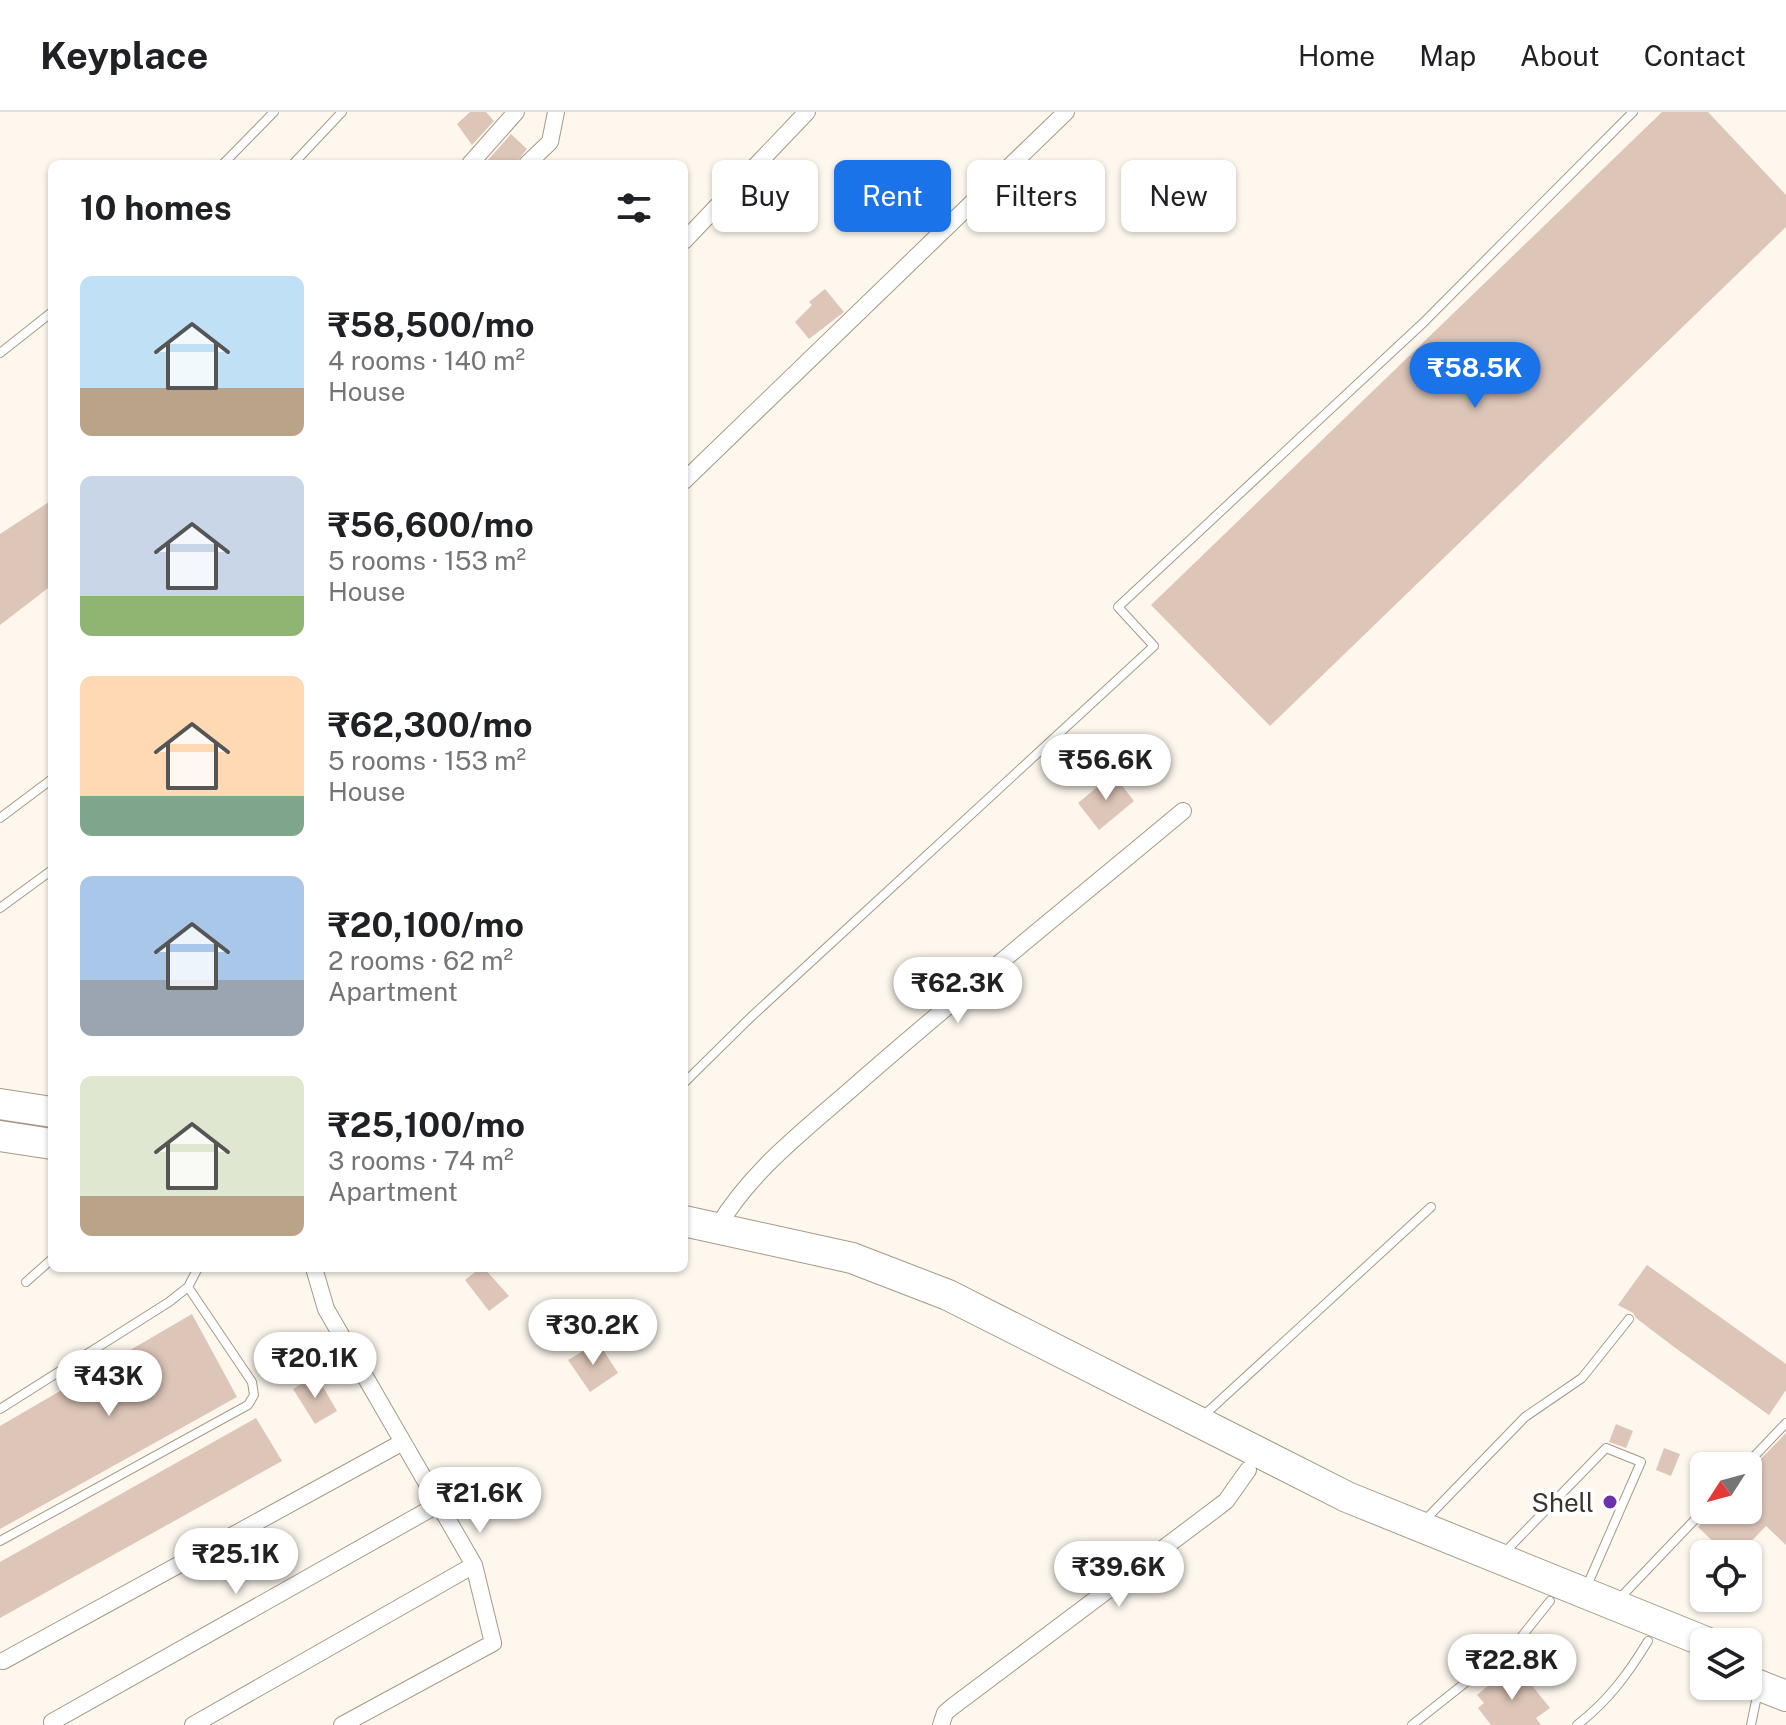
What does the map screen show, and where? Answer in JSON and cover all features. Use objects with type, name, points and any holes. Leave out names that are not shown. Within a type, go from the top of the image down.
[{"type":"highway","points":[[0,1104],[48,1111]]},
{"type":"highway","points":[[0,1136],[48,1143]]},
{"type":"highway","points":[[688,1222],[852,1258],[948,1295],[1347,1497],[1690,1636]]},
{"type":"highway","points":[[688,1243],[847,1278],[940,1314],[1339,1517],[1690,1658]]},
{"type":"street","points":[[474,160],[516,112]]},
{"type":"street","points":[[531,160],[550,142],[556,112]]},
{"type":"street","points":[[688,237],[807,112]]},
{"type":"street","points":[[688,477],[1066,112]]},
{"type":"street","points":[[717,1228],[734,1200],[766,1165],[887,1058],[1183,811]]},
{"type":"street","points":[[315,1272],[326,1309],[474,1565],[493,1643],[342,1725]]},
{"type":"street","points":[[3,1661],[403,1442]]},
{"type":"street","points":[[941,1725],[945,1713],[952,1707],[1226,1501],[1248,1470]]},
{"type":"street","points":[[52,1722],[439,1504]]},
{"type":"street","points":[[193,1725],[474,1565]]},
{"type":"lane","points":[[227,160],[274,112]]},
{"type":"lane","points":[[297,160],[342,112]]},
{"type":"lane","points":[[688,1079],[809,963],[1154,646],[1118,607],[1423,323],[1633,112]]},
{"type":"lane","points":[[0,353],[48,315]]},
{"type":"lane","points":[[0,818],[48,782]]},
{"type":"lane","points":[[0,908],[48,873]]},
{"type":"lane","points":[[1198,1421],[1431,1207]]},
{"type":"lane","points":[[26,1282],[48,1263]]},
{"type":"lane","points":[[0,1409],[169,1302],[188,1287],[196,1272]]},
{"type":"lane","points":[[0,1541],[248,1405],[254,1395],[252,1382],[188,1287]]},
{"type":"lane","points":[[1419,1526],[1525,1417],[1582,1378],[1629,1319]]},
{"type":"lane","points":[[1758,1452],[1786,1423]]},
{"type":"lane","points":[[1498,1558],[1606,1448],[1641,1462],[1584,1593]]},
{"type":"lane","points":[[1614,1605],[1691,1524]]},
{"type":"lane","points":[[1412,1725],[1518,1641],[1550,1601]]},
{"type":"lane","points":[[1577,1725],[1624,1680],[1648,1641]]},
{"type":"lane","points":[[1751,1725],[1765,1679]]},
{"type":"building","points":[[470,112],[486,112],[494,121],[472,145],[457,124]]},
{"type":"building","points":[[1662,112],[1708,112],[1786,195],[1786,227],[1270,726],[1151,605]]},
{"type":"building","points":[[511,134],[527,149],[518,160],[488,160]]},
{"type":"building","points":[[825,289],[844,312],[809,339],[795,322],[812,305],[809,302]]},
{"type":"building","points":[[48,503],[48,588],[0,625],[0,534]]},
{"type":"building","points":[[1113,774],[1134,801],[1099,830],[1078,803]]},
{"type":"building","points":[[1647,1265],[1786,1364],[1786,1390],[1769,1415],[1618,1305]]},
{"type":"building","points":[[475,1272],[488,1272],[509,1296],[489,1311],[465,1280]]},
{"type":"building","points":[[192,1314],[237,1397],[0,1529],[0,1426]]},
{"type":"building","points":[[598,1342],[618,1373],[590,1392],[568,1360]]},
{"type":"building","points":[[316,1375],[337,1411],[315,1424],[293,1389]]},
{"type":"building","points":[[256,1418],[282,1461],[0,1618],[0,1562]]},
{"type":"building","points":[[1616,1424],[1633,1431],[1626,1448],[1609,1442]]},
{"type":"building","points":[[1786,1433],[1786,1545],[1766,1526],[1752,1540],[1711,1540],[1698,1527],[1700,1524],[1762,1524],[1762,1458]]},
{"type":"building","points":[[1664,1448],[1680,1454],[1671,1476],[1656,1470]]},
{"type":"building","points":[[1508,1669],[1514,1677],[1521,1672],[1550,1708],[1536,1718],[1541,1725],[1491,1725],[1478,1708],[1484,1703],[1477,1695]]},
{"type":"place","name":"Shell","points":[[1610,1502]]}]
